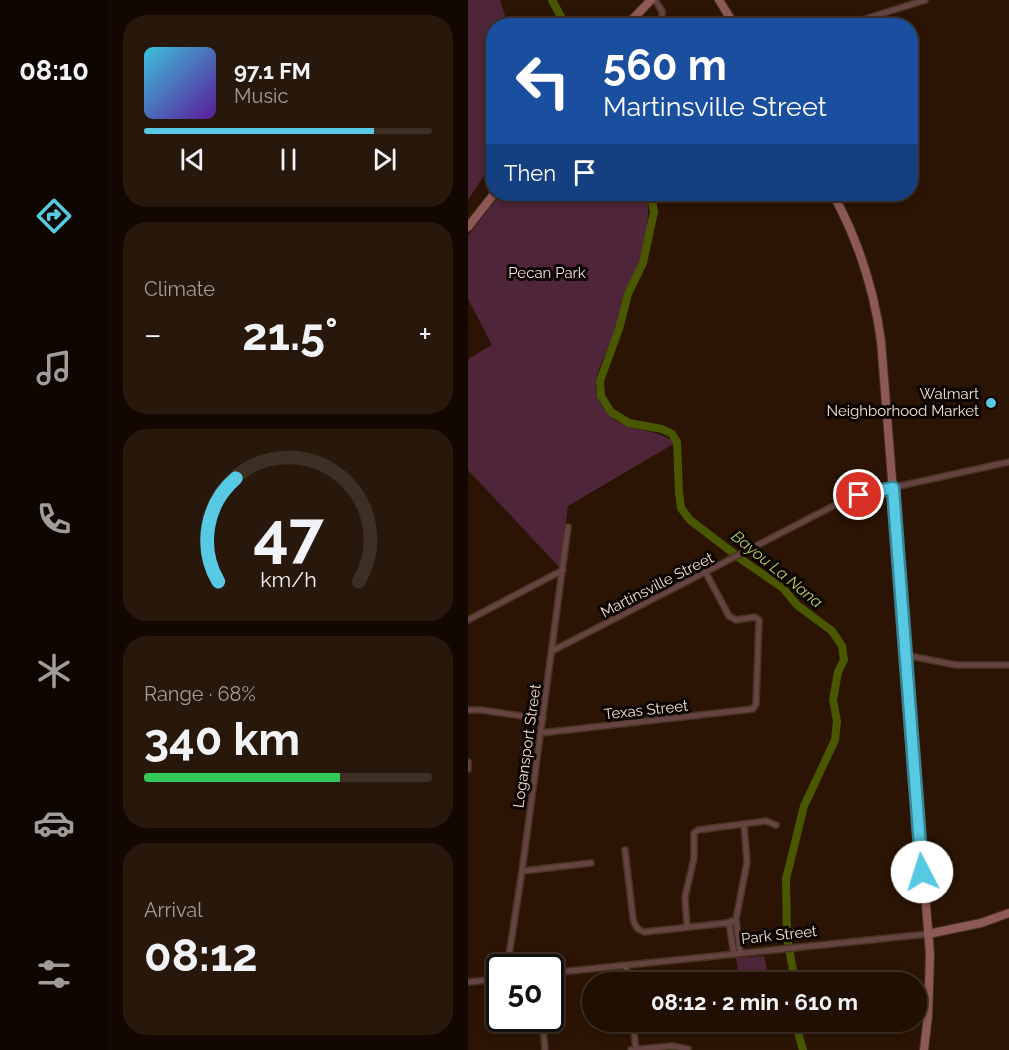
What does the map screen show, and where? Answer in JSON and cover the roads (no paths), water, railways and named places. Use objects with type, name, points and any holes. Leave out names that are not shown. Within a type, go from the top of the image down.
[{"type":"main road","points":[[634,18],[653,0]]},
{"type":"main road","points":[[719,0],[730,18]]},
{"type":"main road","points":[[468,227],[488,201]]},
{"type":"main road","points":[[836,201],[859,251],[875,306],[881,341],[930,956],[928,1016],[924,1050]]},
{"type":"main road","name":"Park Street","points":[[928,934],[981,923],[1009,914]]},
{"type":"street","points":[[653,0],[662,11],[662,18]]},
{"type":"street","points":[[869,18],[926,0]]},
{"type":"street","name":"Martinsville Street","points":[[552,651],[841,502],[1009,462]]},
{"type":"street","name":"Logansport Street","points":[[509,954],[568,527]]},
{"type":"street","points":[[468,620],[563,570]]},
{"type":"street","name":"Texas Street","points":[[541,733],[753,709],[756,704],[759,620],[756,617],[736,620],[729,616],[706,573]]},
{"type":"street","points":[[905,655],[956,665],[1009,665]]},
{"type":"street","points":[[468,710],[543,719]]},
{"type":"street","points":[[468,762],[468,769]]},
{"type":"street","points":[[687,927],[685,902],[694,858],[694,833],[698,830],[766,821],[776,825]]},
{"type":"street","points":[[737,953],[736,912],[747,862],[744,824]]},
{"type":"street","points":[[625,850],[636,927],[644,932],[736,922]]},
{"type":"street","points":[[522,871],[591,863]]},
{"type":"street","points":[[736,912],[729,923],[737,953]]},
{"type":"street","name":"Park Street","points":[[564,973],[928,934]]},
{"type":"street","points":[[626,966],[627,972]]},
{"type":"street","points":[[468,982],[486,980]]},
{"type":"street","points":[[543,1032],[545,1050]]},
{"type":"street","points":[[634,1032],[636,1050]]},
{"type":"street","points":[[631,1050],[672,1046],[688,1049]]},
{"type":"waterway","name":"Bayou La Nana","points":[[552,0],[562,18]]},
{"type":"waterway","name":"Bayou La Nana","points":[[652,201],[654,212],[643,263],[628,294],[619,329],[600,381],[601,396],[611,412],[629,423],[662,429],[672,434],[677,442],[681,508],[690,520],[783,588],[797,605],[832,631],[842,646],[844,660],[838,672],[833,700],[837,721],[835,740],[804,806],[786,879],[787,937],[793,972]]},
{"type":"waterway","name":"Bayou La Nana","points":[[798,1032],[803,1050]]},
{"type":"place","name":"Walmart Neighborhood Market","points":[[991,403]]},
{"type":"park label","name":"Pecan Park","points":[[547,273]]}]
